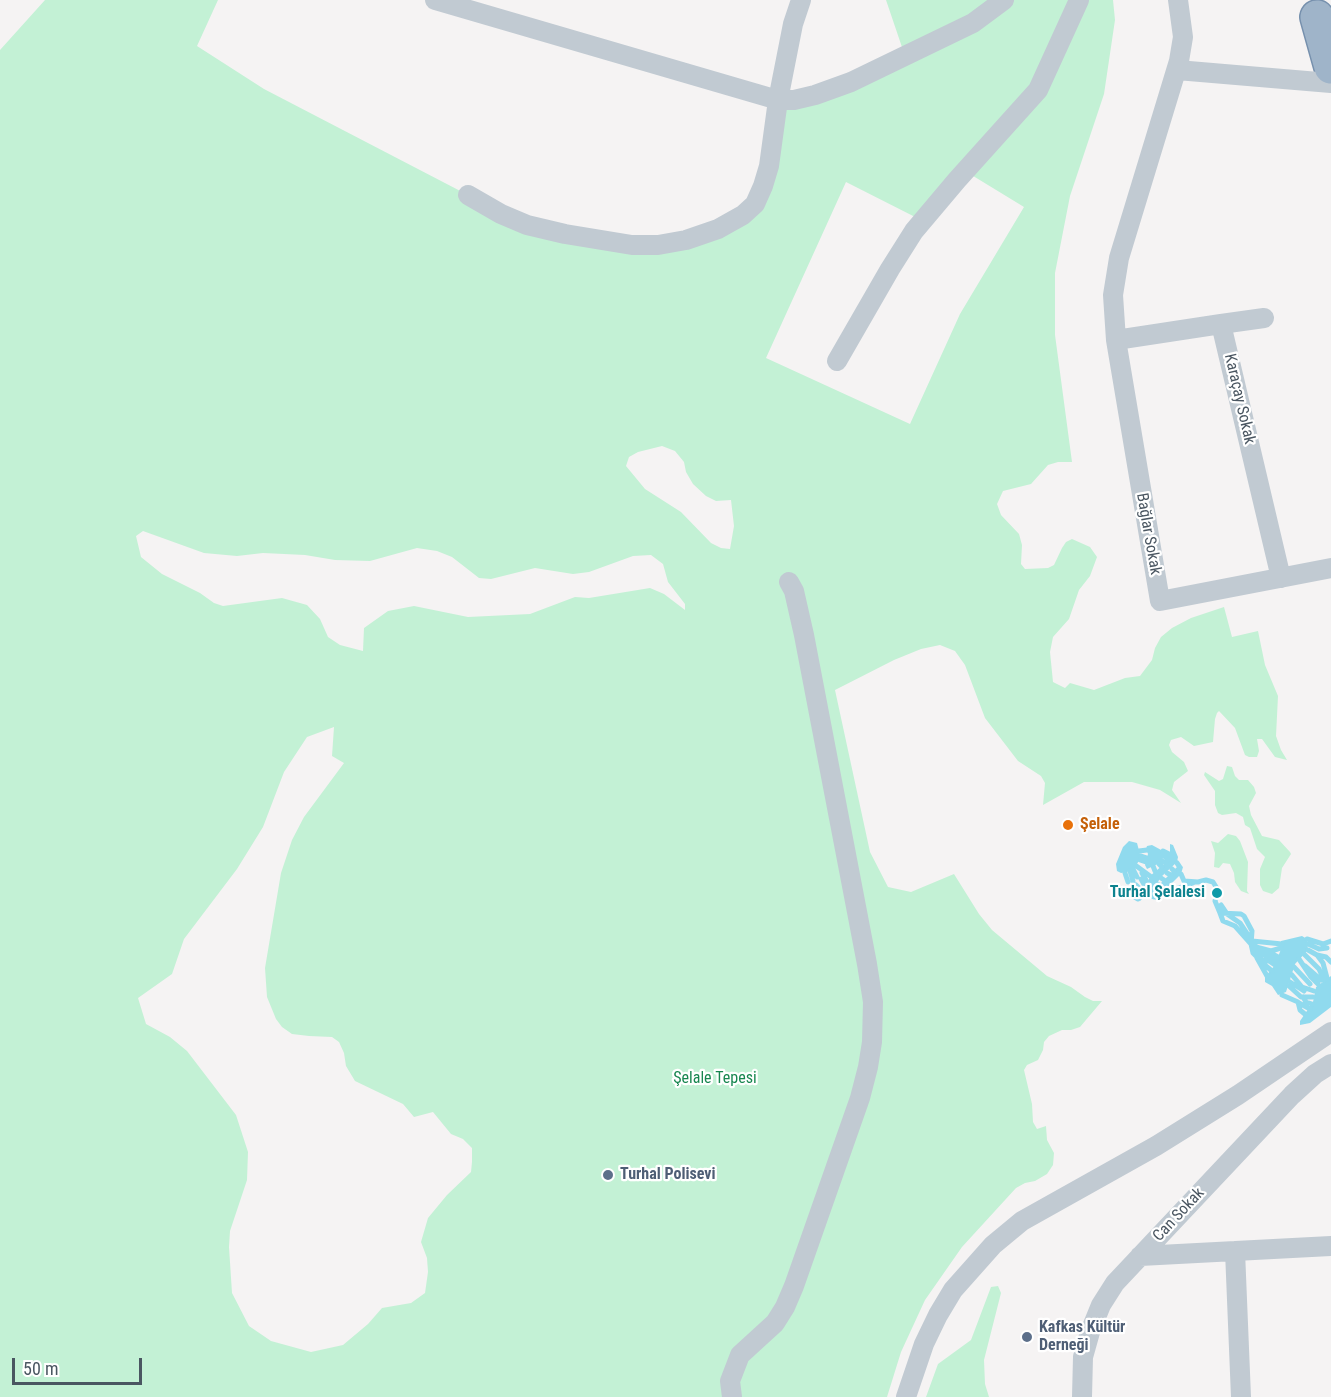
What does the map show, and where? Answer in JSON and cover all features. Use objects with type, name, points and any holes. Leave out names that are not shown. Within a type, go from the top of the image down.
[{"type":"highway","points":[[1317,13],[1331,67]]},
{"type":"street","points":[[435,0],[778,100],[794,100],[815,95],[851,82],[973,23],[1004,0]]},
{"type":"street","points":[[468,195],[501,214],[527,225],[632,245],[658,245],[686,240],[718,229],[743,215],[755,204],[769,166],[778,100],[793,24],[801,0]]},
{"type":"street","points":[[837,361],[914,231],[1038,90],[1079,0]]},
{"type":"street","name":"Bağlar Sokak","points":[[1178,0],[1182,37],[1177,70],[1119,258],[1113,295],[1116,340],[1160,601],[1331,568]]},
{"type":"street","points":[[1177,70],[1331,83]]},
{"type":"street","points":[[1116,340],[1264,318]]},
{"type":"street","name":"Karaçay Sokak","points":[[1221,324],[1281,578]]},
{"type":"street","points":[[732,1397],[730,1381],[740,1354],[775,1323],[794,1286],[860,1098],[872,1042],[873,1002],[867,963],[804,635],[794,591],[789,582]]},
{"type":"street","points":[[906,1397],[924,1344],[938,1315],[953,1290],[993,1245],[1022,1221],[1156,1146],[1331,1033]]},
{"type":"street","name":"Can Sokak","points":[[1082,1397],[1083,1358],[1090,1332],[1101,1305],[1115,1282],[1292,1095],[1315,1074],[1331,1064]]},
{"type":"street","points":[[1140,1256],[1331,1246]]},
{"type":"street","points":[[1234,1251],[1241,1397]]},
{"type":"green space","name":"Şelale Tepesi","points":[[45,0],[218,0],[197,46],[264,89],[501,214],[658,245],[755,204],[778,100],[905,56],[886,0],[1113,0],[1115,20],[1104,94],[1070,196],[1055,273],[1055,335],[1072,462],[1048,465],[1031,484],[1003,491],[997,504],[1001,515],[1019,534],[1022,545],[1021,564],[1025,569],[1048,568],[1054,565],[1066,542],[1072,539],[1090,547],[1097,557],[1090,576],[1079,590],[1069,619],[1053,637],[1050,652],[1053,682],[1065,688],[1070,683],[1094,690],[1125,678],[1140,676],[1152,660],[1161,637],[1191,618],[1224,607],[1232,637],[1258,631],[1265,665],[1278,696],[1276,736],[1287,760],[1275,757],[1262,739],[1257,739],[1259,751],[1257,757],[1245,755],[1235,728],[1219,711],[1215,719],[1213,742],[1194,746],[1181,737],[1171,740],[1169,745],[1172,752],[1184,762],[1188,771],[1174,782],[1172,790],[1181,803],[1160,790],[1132,782],[1084,782],[1043,805],[1045,783],[1041,776],[1018,761],[985,718],[965,665],[955,651],[940,645],[921,649],[835,690],[870,852],[888,887],[911,892],[954,874],[992,930],[1047,976],[1093,1001],[1102,1001],[1080,1027],[1062,1030],[1049,1036],[1044,1042],[1038,1060],[1027,1065],[1024,1070],[1032,1104],[1033,1122],[1037,1129],[1046,1126],[1047,1140],[1054,1153],[1053,1165],[1047,1174],[1016,1188],[962,1247],[925,1300],[901,1352],[887,1397],[0,1397],[0,50]],"holes":[[[965,171],[1024,207],[960,314],[910,424],[766,358],[846,182],[923,221]],[[662,446],[675,451],[684,462],[686,472],[693,484],[706,496],[716,501],[731,500],[734,526],[730,549],[711,543],[681,512],[645,489],[626,466],[629,457],[638,452]],[[143,531],[204,553],[237,556],[263,553],[370,561],[417,548],[437,551],[452,557],[479,578],[491,579],[535,568],[573,574],[589,572],[633,556],[651,555],[663,564],[668,582],[685,604],[685,610],[664,594],[650,588],[589,598],[575,597],[530,614],[468,617],[414,606],[388,611],[364,628],[363,651],[340,645],[328,637],[320,619],[307,605],[282,598],[223,606],[214,603],[200,593],[162,574],[141,557],[136,536]],[[334,727],[332,756],[344,763],[304,817],[292,840],[281,873],[265,968],[267,997],[276,1019],[292,1034],[332,1037],[339,1042],[346,1066],[355,1081],[403,1104],[414,1117],[433,1112],[451,1134],[463,1139],[472,1148],[471,1172],[447,1195],[428,1218],[421,1242],[427,1258],[425,1293],[411,1303],[382,1308],[368,1324],[343,1345],[311,1352],[271,1341],[249,1326],[232,1293],[230,1231],[247,1180],[248,1152],[236,1115],[187,1051],[170,1037],[146,1024],[138,998],[172,974],[184,939],[237,869],[263,827],[284,772],[307,737]]]},
{"type":"green space","points":[[1227,766],[1232,767],[1239,780],[1248,780],[1254,787],[1256,793],[1249,806],[1262,836],[1279,840],[1291,854],[1282,868],[1279,888],[1272,894],[1263,891],[1260,885],[1260,869],[1265,857],[1257,849],[1250,828],[1245,825],[1243,817],[1236,813],[1222,815],[1218,813],[1215,805],[1215,791],[1204,775],[1205,772],[1219,781],[1223,779]]},
{"type":"green space","points":[[1228,834],[1236,836],[1240,841],[1248,862],[1247,891],[1249,894],[1241,891],[1235,882],[1230,864],[1223,863],[1219,868],[1214,867],[1215,853],[1211,841],[1218,843]]},
{"type":"green space","points":[[998,1286],[1001,1293],[984,1360],[985,1384],[989,1397],[926,1397],[938,1364],[971,1340],[991,1287]]},
{"type":"water","points":[[1129,841],[1137,843],[1141,858],[1132,871],[1121,873],[1117,871],[1116,864],[1123,847]]},
{"type":"water","points":[[1170,844],[1173,845],[1178,857],[1177,862],[1160,878],[1155,888],[1140,901],[1138,894],[1147,884],[1150,876],[1170,859]]},
{"type":"water","points":[[1152,845],[1163,851],[1163,858],[1162,862],[1147,869],[1146,849],[1147,846]]},
{"type":"water","points":[[1180,864],[1183,867],[1181,874],[1161,897],[1155,900],[1160,884]]},
{"type":"water","points":[[1302,936],[1307,939],[1308,950],[1295,964],[1286,992],[1278,995],[1272,986],[1265,982],[1265,977],[1275,965],[1281,949],[1281,941]]},
{"type":"water","points":[[1331,976],[1331,1007],[1310,1023],[1300,1025],[1300,1021],[1313,1002],[1316,987]]},
{"type":"waterway","points":[[1139,851],[1147,850]]},
{"type":"waterway","points":[[1163,851],[1171,855]]},
{"type":"waterway","points":[[1141,856],[1147,858]]},
{"type":"waterway","points":[[1164,856],[1169,859]]},
{"type":"waterway","points":[[1140,860],[1146,862]]},
{"type":"waterway","points":[[1162,861],[1166,863]]},
{"type":"waterway","points":[[1159,864],[1162,867]]},
{"type":"waterway","points":[[1135,865],[1150,876]]},
{"type":"waterway","points":[[1153,866],[1155,871]]},
{"type":"waterway","points":[[1133,869],[1137,877]]},
{"type":"waterway","points":[[1130,871],[1133,881]]},
{"type":"waterway","points":[[1125,873],[1128,882]]},
{"type":"waterway","points":[[1142,873],[1147,882]]},
{"type":"waterway","points":[[1167,873],[1171,875]]},
{"type":"waterway","points":[[1181,874],[1184,881],[1213,882],[1218,890],[1215,901],[1220,913],[1244,916],[1252,931],[1253,953],[1259,959],[1275,965]]},
{"type":"waterway","points":[[1141,879],[1145,886]]},
{"type":"waterway","points":[[1164,893],[1193,883]]},
{"type":"waterway","points":[[1136,885],[1141,890]]},
{"type":"waterway","points":[[1134,889],[1138,894]]},
{"type":"waterway","points":[[1151,891],[1155,893]]},
{"type":"waterway","points":[[1147,894],[1154,897]]},
{"type":"waterway","points":[[1131,895],[1138,899]]},
{"type":"waterway","points":[[1221,905],[1227,914],[1240,923],[1256,947],[1271,951],[1281,948]]},
{"type":"waterway","points":[[1220,913],[1223,921],[1235,926],[1251,944]]},
{"type":"waterway","points":[[1307,939],[1323,944],[1331,941]]},
{"type":"waterway","points":[[1252,941],[1282,944]]},
{"type":"waterway","points":[[1308,944],[1319,949],[1327,948]]},
{"type":"waterway","points":[[1254,947],[1272,971]]},
{"type":"waterway","points":[[1258,949],[1277,961]]},
{"type":"waterway","points":[[1308,950],[1326,957],[1331,962]]},
{"type":"waterway","points":[[1267,951],[1278,957]]},
{"type":"waterway","points":[[1304,954],[1319,969],[1324,980]]},
{"type":"waterway","points":[[1317,955],[1323,963],[1327,978]]},
{"type":"waterway","points":[[1257,958],[1267,976]]},
{"type":"waterway","points":[[1299,959],[1318,984]]},
{"type":"waterway","points":[[1305,966],[1321,980]]},
{"type":"waterway","points":[[1294,967],[1310,984]]},
{"type":"waterway","points":[[1292,975],[1302,987],[1314,991]]},
{"type":"waterway","points":[[1290,982],[1304,991]]},
{"type":"waterway","points":[[1289,986],[1301,997],[1313,997]]},
{"type":"waterway","points":[[1282,995],[1298,1002],[1300,1010],[1306,1015]]},
{"type":"waterway","points":[[1303,997],[1306,1002],[1312,1004]]},
{"type":"waterway","points":[[1299,1003],[1310,1009]]},
{"type":"place","name":"Şelale","points":[[1068,825]]},
{"type":"place","name":"Turhal Şelalesi","points":[[1217,893]]},
{"type":"place","name":"Turhal Polisevi","points":[[608,1175]]},
{"type":"place","name":"Kafkas Kültür Derneği","points":[[1027,1337]]}]
